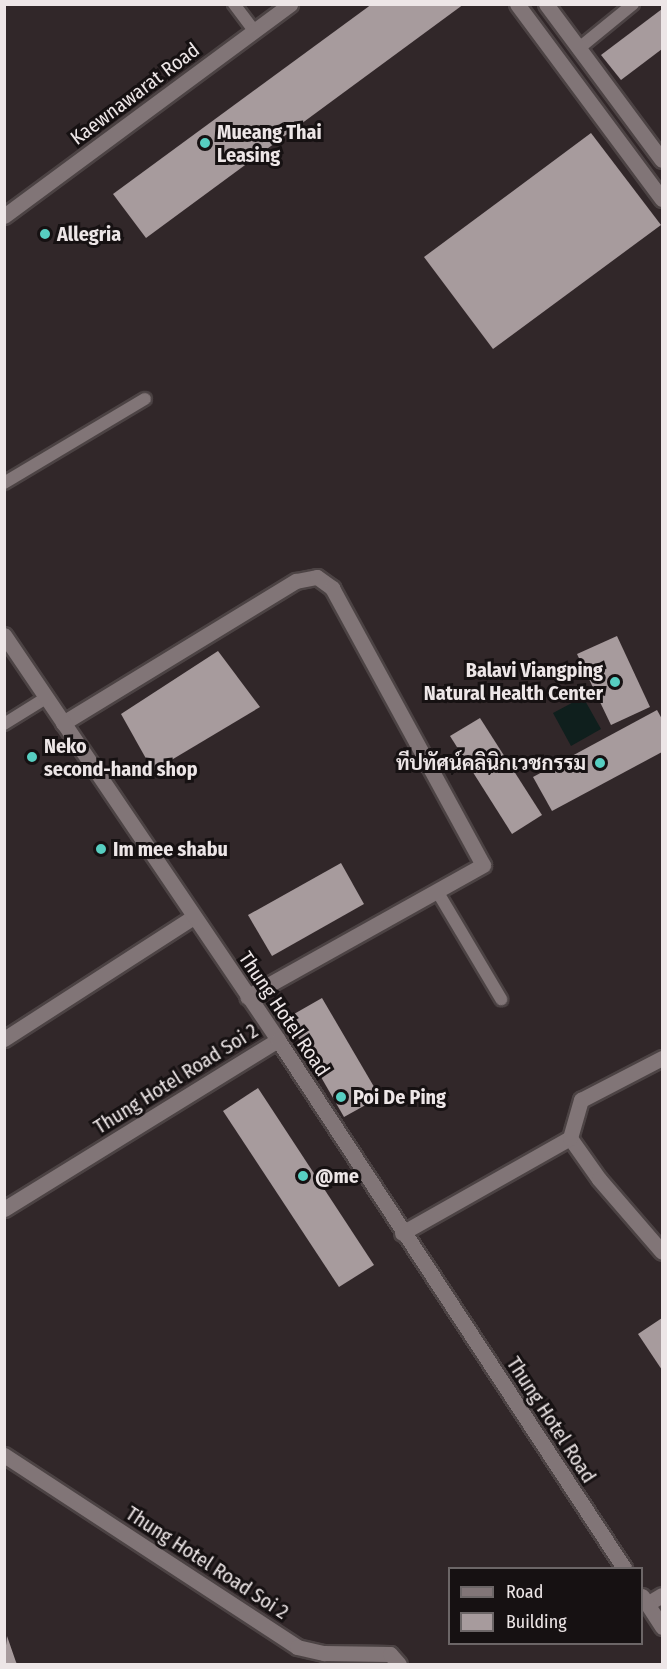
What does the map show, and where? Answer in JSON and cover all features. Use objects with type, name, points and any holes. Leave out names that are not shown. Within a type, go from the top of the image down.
[{"type":"street","name":"Kaewnawarat Road","points":[[4,216],[290,4]]},
{"type":"street","points":[[517,4],[663,199]]},
{"type":"street","points":[[546,4],[663,160]]},
{"type":"street","points":[[63,723],[296,581],[317,577],[332,588],[483,865],[248,997]]},
{"type":"street","name":"Thung Hotel Road","points":[[4,635],[278,1040],[402,1233],[623,1567]]},
{"type":"street","points":[[4,1039],[193,917]]},
{"type":"street","name":"Thung Hotel Road Soi 2","points":[[4,1209],[278,1040]]},
{"type":"street","points":[[402,1233],[570,1138],[581,1101],[663,1058]]},
{"type":"street","points":[[570,1138],[599,1179],[663,1252]]},
{"type":"street","name":"Thung Hotel Road Soi 2","points":[[4,1455],[297,1647],[324,1653],[390,1654],[399,1665]]},
{"type":"street","points":[[663,1595],[644,1600],[663,1628]]},
{"type":"lane","points":[[234,4],[254,32]]},
{"type":"lane","points":[[578,49],[633,4]]},
{"type":"lane","points":[[4,483],[145,399]]},
{"type":"lane","points":[[4,724],[46,698]]},
{"type":"lane","points":[[437,891],[501,999]]},
{"type":"shaded area","points":[[583,697],[601,729],[571,746],[553,713]]},
{"type":"building","points":[[372,4],[464,4],[146,238],[113,194]]},
{"type":"building","points":[[662,9],[662,49],[621,80],[601,55]]},
{"type":"building","points":[[591,133],[661,225],[493,349],[424,257]]},
{"type":"building","name":"Balavi Viangping Natural Health Center","points":[[617,636],[650,707],[611,725],[577,654]]},
{"type":"building","points":[[218,651],[260,707],[153,771],[121,714]]},
{"type":"building","name":"ทีปทัศน์คลินิกเวชกรรม","points":[[657,710],[662,719],[662,752],[552,811],[533,777]]},
{"type":"building","points":[[480,718],[542,815],[512,834],[450,736]]},
{"type":"building","points":[[341,863],[364,904],[272,956],[248,915]]},
{"type":"building","points":[[322,998],[380,1097],[344,1117],[287,1018]]},
{"type":"building","points":[[258,1088],[374,1265],[339,1287],[223,1111]]},
{"type":"building","points":[[662,1318],[662,1370],[638,1334]]},
{"type":"building","points":[[7,1636],[16,1662],[17,1664],[4,1664]]},
{"type":"place","name":"Mueang Thai Leasing","points":[[205,143]]},
{"type":"place","name":"Allegria","points":[[45,234]]},
{"type":"place","name":"Balavi Viangping Natural Health Center","points":[[615,682]]},
{"type":"place","name":"Neko second-hand shop","points":[[32,757]]},
{"type":"place","name":"ทีปทัศน์คลินิกเวชกรรม","points":[[600,763]]},
{"type":"place","name":"Im mee shabu","points":[[101,849]]},
{"type":"place","name":"Poi De Ping","points":[[341,1097]]},
{"type":"place","name":"@me","points":[[303,1176]]}]
